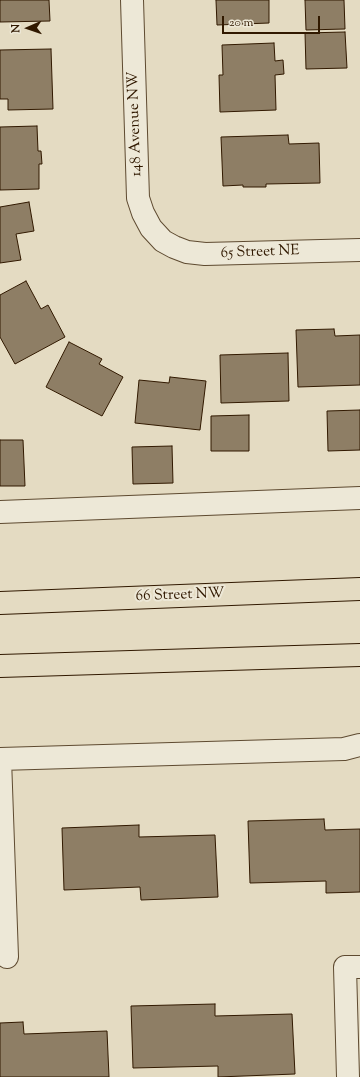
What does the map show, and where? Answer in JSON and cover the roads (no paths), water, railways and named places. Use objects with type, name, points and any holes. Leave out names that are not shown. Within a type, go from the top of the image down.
[{"type":"main road","name":"66 Street NW","points":[[0,603],[360,589]]},
{"type":"main road","points":[[0,666],[360,655]]},
{"type":"street","name":"148 Avenue NW","points":[[132,0],[138,198],[142,213],[151,228],[163,241]]},
{"type":"street","name":"65 Street NE","points":[[163,241],[187,252],[205,254],[360,250]]},
{"type":"street","points":[[0,512],[360,498]]},
{"type":"street","points":[[7,957],[0,759],[344,748],[360,745]]},
{"type":"street","points":[[348,1077],[345,967],[360,967]]}]
